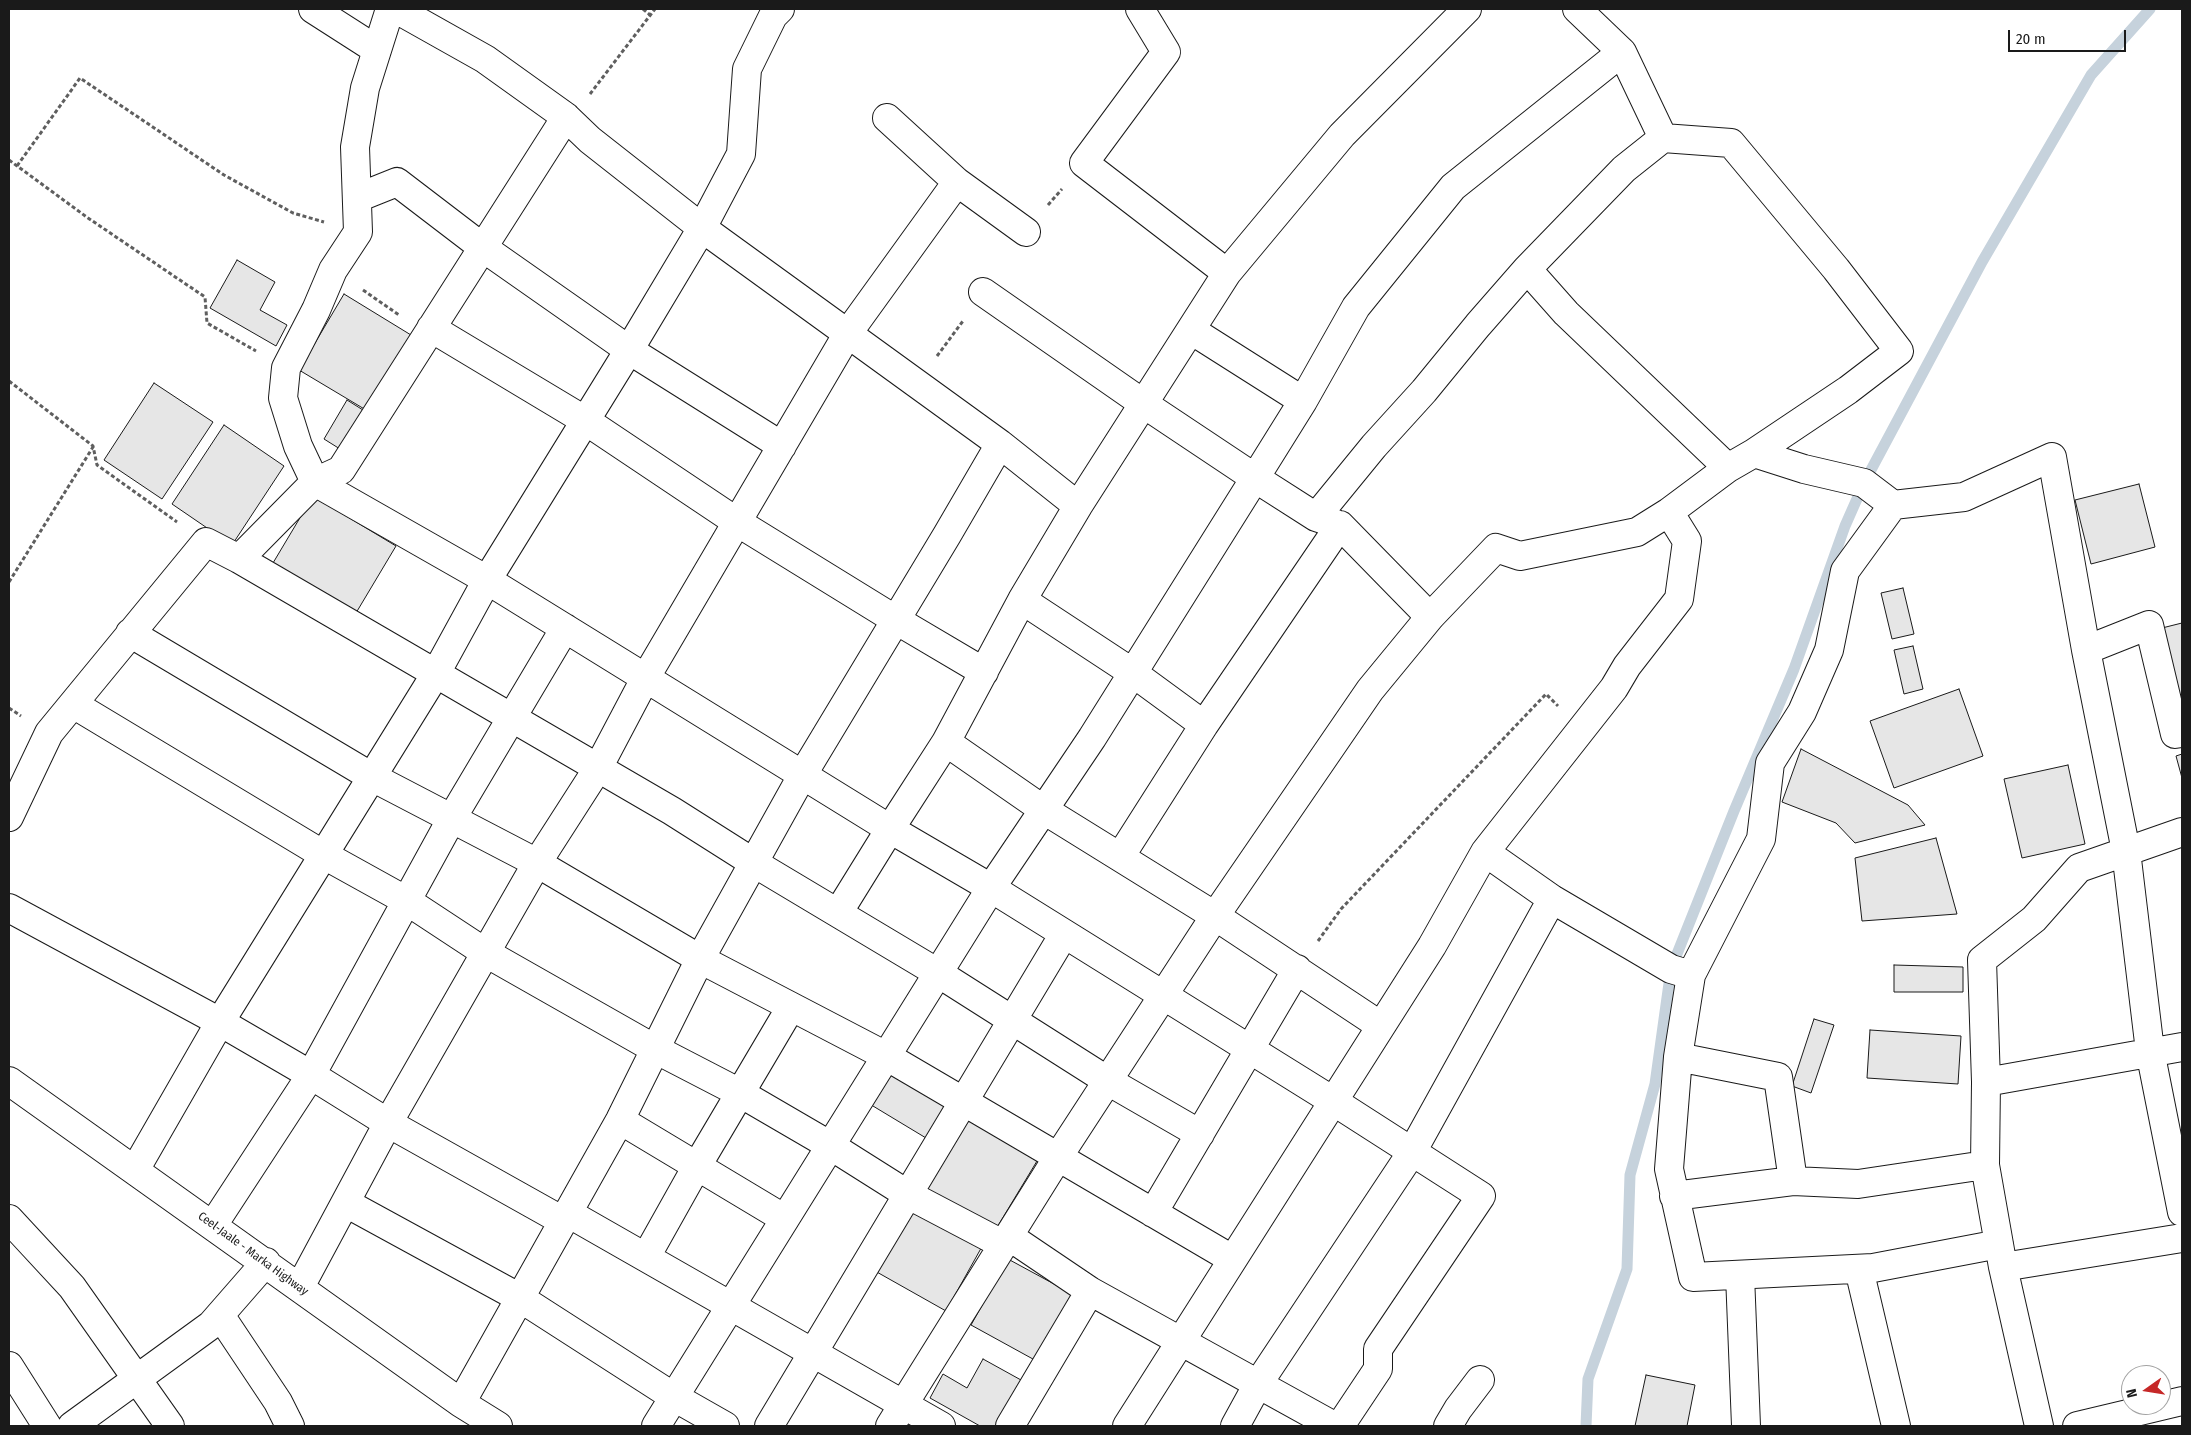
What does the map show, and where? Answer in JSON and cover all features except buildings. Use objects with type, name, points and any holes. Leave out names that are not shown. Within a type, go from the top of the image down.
[{"type":"street","points":[[313,9],[377,50]]},
{"type":"street","points":[[390,9],[365,88],[355,147],[358,232],[333,270],[316,310],[286,368],[283,398],[298,446],[315,482],[488,580],[890,829],[991,888],[1333,1101],[1480,1196],[1378,1348],[1378,1369],[1340,1426]]},
{"type":"street","points":[[396,9],[485,59],[566,117],[590,140],[702,228],[1000,444],[1078,506]]},
{"type":"street","points":[[135,1170],[220,1022],[435,675],[488,580],[630,350],[702,228],[741,154],[747,69],[773,16],[780,9]]},
{"type":"street","points":[[1140,9],[1166,52],[1084,163],[1228,273]]},
{"type":"street","points":[[838,913],[946,742],[1022,600],[1078,506],[1228,273],[1342,135],[1467,9]]},
{"type":"street","points":[[1577,9],[1622,52],[1662,138]]},
{"type":"street","points":[[656,1426],[991,888],[1133,673],[1255,478],[1303,401],[1356,307],[1453,187],[1622,52]]},
{"type":"street","points":[[239,559],[315,482],[341,470],[566,117]]},
{"type":"street","points":[[887,118],[957,182],[1026,232]]},
{"type":"street","points":[[897,1415],[1058,1158],[1215,916],[1370,690],[1430,617],[1496,548],[1520,556],[1637,532],[1669,512],[1728,468],[1754,453],[1848,390],[1899,351],[1836,269],[1731,143],[1662,138],[1624,170],[1527,269],[1424,391],[1374,446],[1204,725],[1120,857]]},
{"type":"street","points":[[357,198],[397,182],[482,248],[630,350],[782,446]]},
{"type":"street","points":[[300,1287],[388,1123],[537,863],[598,768],[646,677],[848,333],[957,182]]},
{"type":"street","points":[[1527,269],[1566,312],[1728,468]]},
{"type":"street","points":[[983,292],[1144,404],[1255,478],[1328,521],[1430,617]]},
{"type":"street","points":[[1191,330],[1303,401]]},
{"type":"street","points":[[429,331],[586,420],[737,522],[984,672]]},
{"type":"street","points":[[461,1403],[620,1120],[700,959],[803,774],[1000,444]]},
{"type":"street","points":[[1754,453],[1804,469],[1864,483],[1893,504],[1964,497],[2052,457],[2086,650],[2126,851],[2150,1051],[2182,1212]]},
{"type":"street","points":[[1893,504],[1845,571],[1829,650],[1802,712],[1770,763],[1761,839],[1691,975],[1678,1057],[1669,1169],[1693,1277],[1873,1268],[2182,1238]]},
{"type":"street","points":[[1127,1426],[1432,946],[1485,852],[1582,729],[1679,599],[1687,541],[1669,512]]},
{"type":"street","points":[[9,817],[49,732],[206,542],[239,559],[435,675],[672,811],[754,864],[938,973],[1108,1082],[1200,1134]]},
{"type":"street","points":[[1022,600],[1133,673],[1204,725]]},
{"type":"street","points":[[2086,650],[2150,625],[2175,734],[2182,733]]},
{"type":"street","points":[[213,1225],[311,1075],[452,818],[566,628]]},
{"type":"street","points":[[130,633],[372,777],[537,863],[700,959],[886,1056],[1232,1259]]},
{"type":"street","points":[[74,704],[324,855],[408,901],[486,953],[655,1049],[740,1093],[907,1194],[1007,1241],[1090,1291],[1334,1426]]},
{"type":"street","points":[[946,742],[1044,810],[1215,916],[1381,1026]]},
{"type":"street","points":[[2039,1426],[2001,1256],[1985,1165],[1986,1082],[1982,960],[2034,919],[2079,868],[2182,832]]},
{"type":"street","points":[[1485,852],[1552,899],[1671,969],[1691,975]]},
{"type":"street","points":[[1235,1426],[1258,1384],[1412,1152],[1552,899]]},
{"type":"street","points":[[9,908],[220,1022],[388,1123],[646,1257],[813,1353],[897,1415],[940,1426]]},
{"type":"street","points":[[769,1426],[1064,934]]},
{"type":"street","points":[[1153,1213],[1297,969]]},
{"type":"street","points":[[646,1257],[790,1007]]},
{"type":"street","points":[[1986,1082],[2150,1051],[2182,1047]]},
{"type":"street","points":[[1678,1057],[1778,1077],[1793,1181]]},
{"type":"street","name":"Ceel-Jaale - Marka Highway","points":[[9,1081],[266,1262],[461,1403],[498,1426]]},
{"type":"street","points":[[620,1120],[785,1218]]},
{"type":"street","points":[[1674,1196],[1793,1181],[1858,1184],[1985,1165]]},
{"type":"street","points":[[346,1203],[520,1298],[674,1397],[725,1426]]},
{"type":"street","points":[[9,1219],[72,1287],[170,1426]]},
{"type":"street","points":[[72,1426],[211,1325],[266,1262]]},
{"type":"street","points":[[1859,1269],[1896,1426]]},
{"type":"street","points":[[1740,1275],[1746,1426]]},
{"type":"street","points":[[1010,1426],[1090,1291]]},
{"type":"street","points":[[220,1315],[278,1402],[290,1426]]},
{"type":"street","points":[[9,1366],[47,1426]]},
{"type":"street","points":[[1448,1426],[1480,1380]]},
{"type":"street","points":[[2077,1426],[2182,1402]]},
{"type":"path","points":[[643,9],[650,14]]},
{"type":"path","points":[[566,117],[577,111],[655,9]]},
{"type":"path","points":[[17,166],[80,78],[224,175],[293,212],[358,232]]},
{"type":"path","points":[[9,160],[88,218],[205,297],[207,323],[286,368]]},
{"type":"path","points":[[333,270],[429,331]]},
{"type":"path","points":[[9,381],[93,446],[97,465],[206,542]]},
{"type":"path","points":[[9,582],[93,446]]},
{"type":"path","points":[[1297,969],[1342,909],[1546,694],[1582,729]]},
{"type":"waterway","points":[[1586,1426],[1588,1379],[1627,1269],[1630,1175],[1655,1084],[1671,969],[1734,811],[1794,669],[1845,526],[1864,483],[1982,262],[2091,75],[2150,9]]}]
